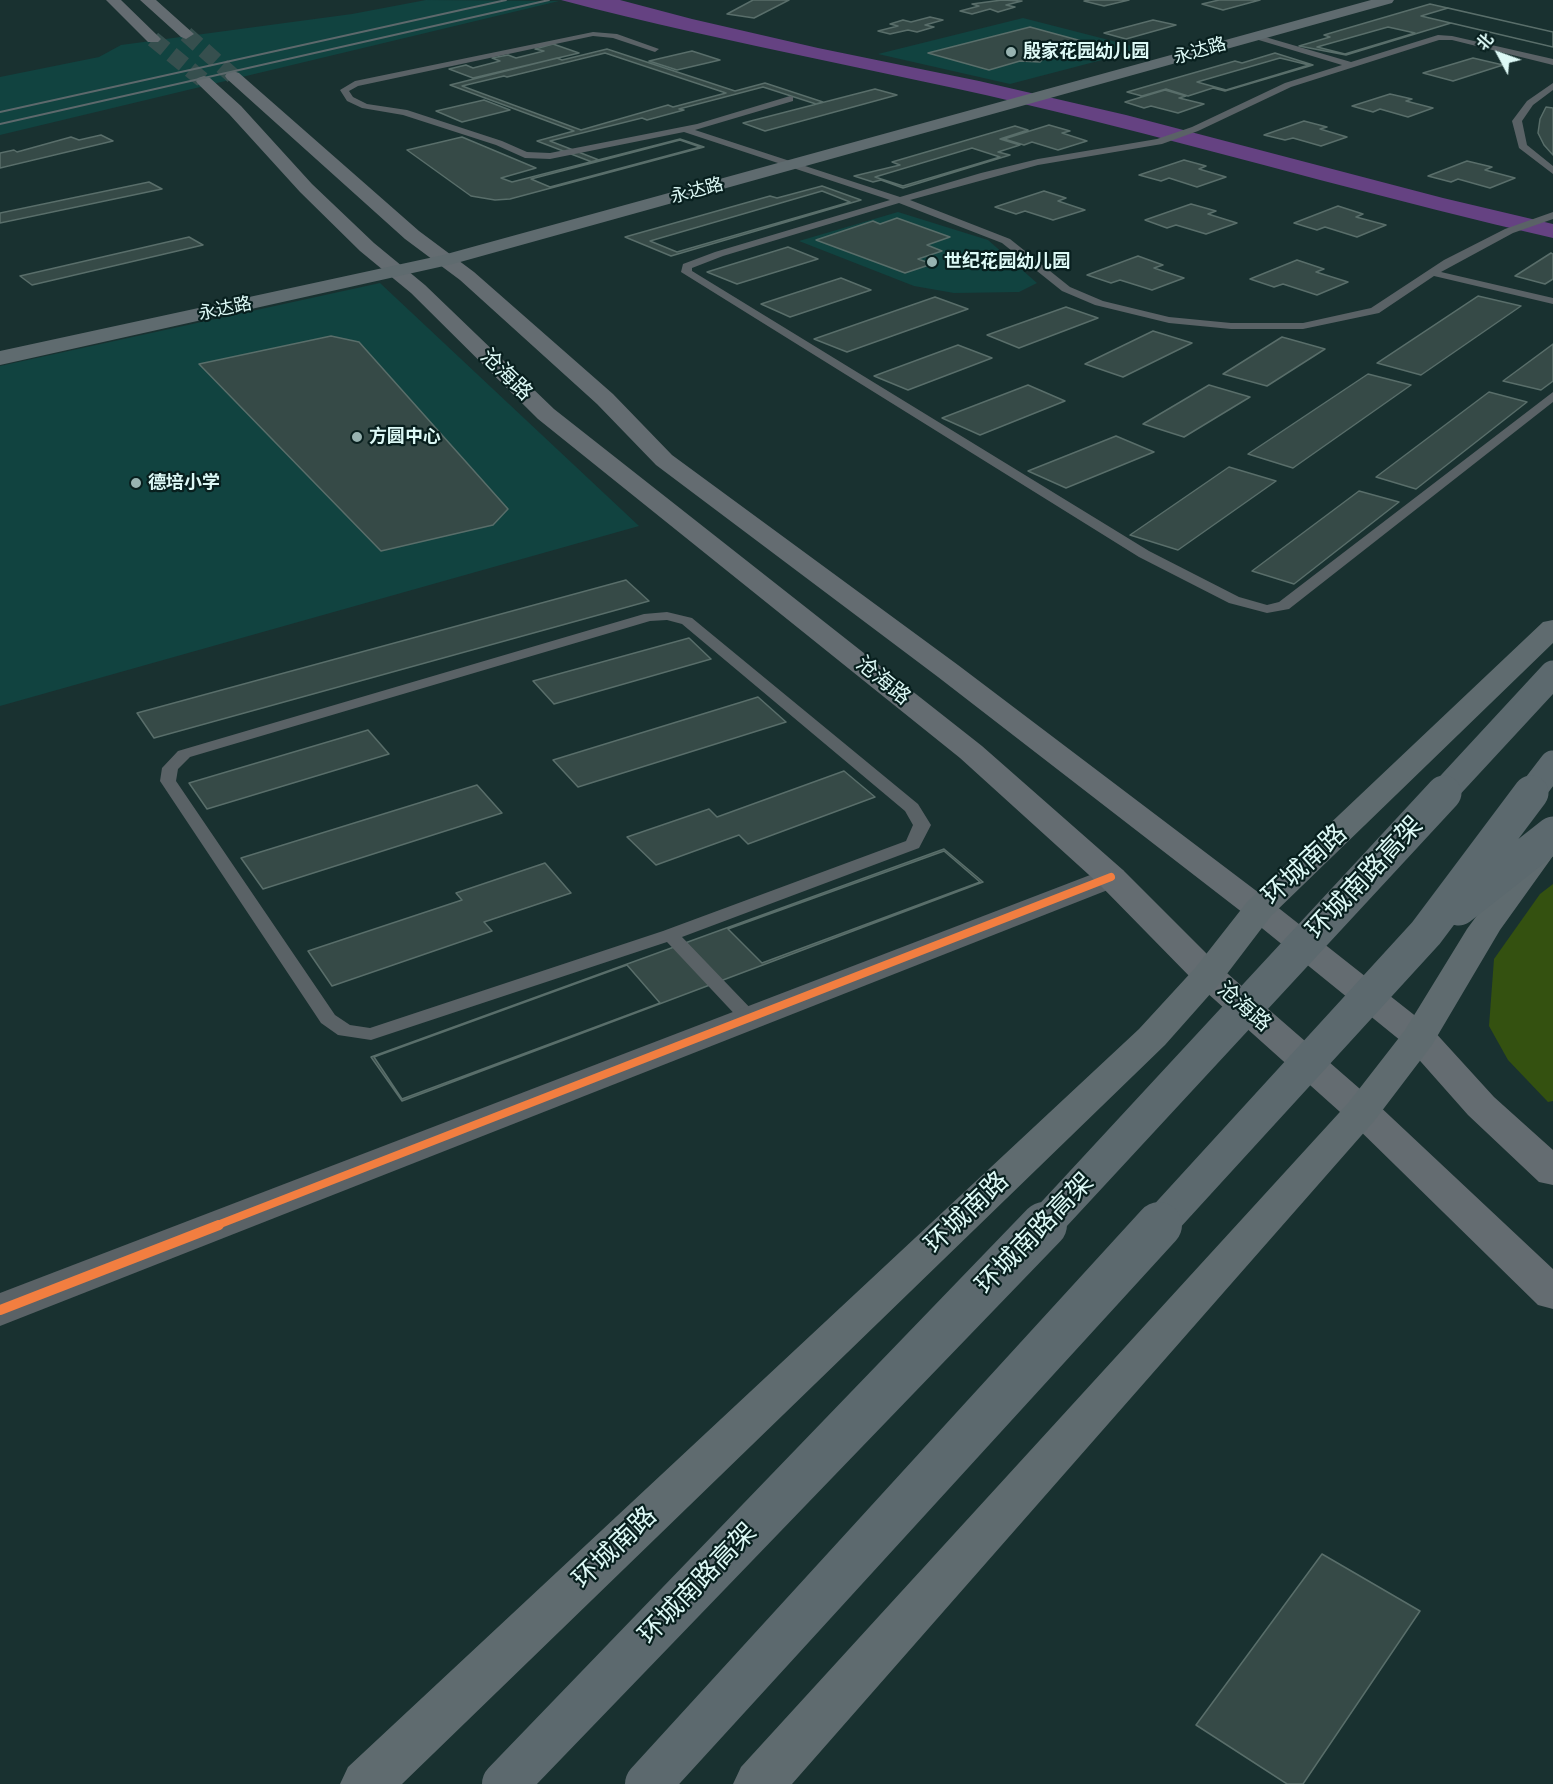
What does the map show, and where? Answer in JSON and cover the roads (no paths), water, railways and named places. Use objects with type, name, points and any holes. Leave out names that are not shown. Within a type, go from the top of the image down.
[{"type":"highway","name":"环城南路高架","points":[[505,1784],[1077,1191],[1553,674]]},
{"type":"highway","points":[[648,1784],[1426,933],[1553,764]]},
{"type":"highway","points":[[1426,933],[1552,838]]},
{"type":"main road","points":[[113,0],[153,39]]},
{"type":"main road","points":[[147,0],[186,34]]},
{"type":"main road","name":"永达路","points":[[0,358],[438,255],[793,164],[991,103],[1025,88],[1350,0]]},
{"type":"main road","name":"永达路","points":[[438,255],[770,157],[991,103],[1053,92],[1388,0]]},
{"type":"main road","points":[[232,75],[438,255],[467,276],[605,399],[664,460],[948,671],[1259,909],[1419,1037],[1482,1106],[1553,1172]]},
{"type":"main road","name":"沧海路","points":[[204,81],[236,110],[306,188],[390,266],[418,288],[546,414],[971,752],[1111,877],[1208,975],[1362,1110],[1553,1294]]},
{"type":"main road","name":"永达路","points":[[0,340],[390,266]]},
{"type":"main road","name":"环城南路","points":[[366,1784],[1152,1037],[1208,975],[1259,909],[1553,628]]},
{"type":"main road","points":[[759,1784],[1362,1110],[1419,1037],[1484,929],[1552,838]]},
{"type":"street","points":[[0,1310],[1111,877]]},
{"type":"lane","points":[[655,49],[614,36],[593,34],[355,84],[344,90],[350,99],[365,106],[404,112],[499,143],[525,155],[550,156],[684,129],[790,99]]},
{"type":"lane","points":[[1255,36],[1348,64]]},
{"type":"lane","points":[[1553,62],[1452,38],[1438,37],[1288,85],[1195,129],[1159,142],[1038,162],[897,199],[719,254],[687,266],[686,272],[1144,554],[1234,600],[1267,609],[1284,606],[1553,396]]},
{"type":"lane","points":[[1553,86],[1530,103],[1517,121],[1522,146],[1553,171]]},
{"type":"lane","points":[[684,129],[897,199],[1006,241],[1066,289],[1099,303],[1169,320],[1231,326],[1303,326],[1375,311],[1433,273],[1509,231],[1553,215]]},
{"type":"lane","points":[[1433,273],[1553,301]]},
{"type":"lane","points":[[667,616],[687,621],[912,808],[922,825],[913,844],[670,935],[371,1034],[345,1031],[328,1019],[168,781],[170,768],[184,754],[649,617],[667,616]]},
{"type":"lane","points":[[670,935],[748,1018]]},
{"type":"tunnel","points":[[186,34],[233,76]]},
{"type":"tunnel","points":[[153,39],[204,81]]},
{"type":"railway","points":[[0,112],[506,0]]},
{"type":"railway","points":[[0,124],[549,0]]},
{"type":"place","name":"殷家花园幼儿园","points":[[1011,52]]},
{"type":"place","name":"世纪花园幼儿园","points":[[932,262]]},
{"type":"place","name":"方圆中心","points":[[357,437]]},
{"type":"place","name":"德培小学","points":[[136,483]]}]
